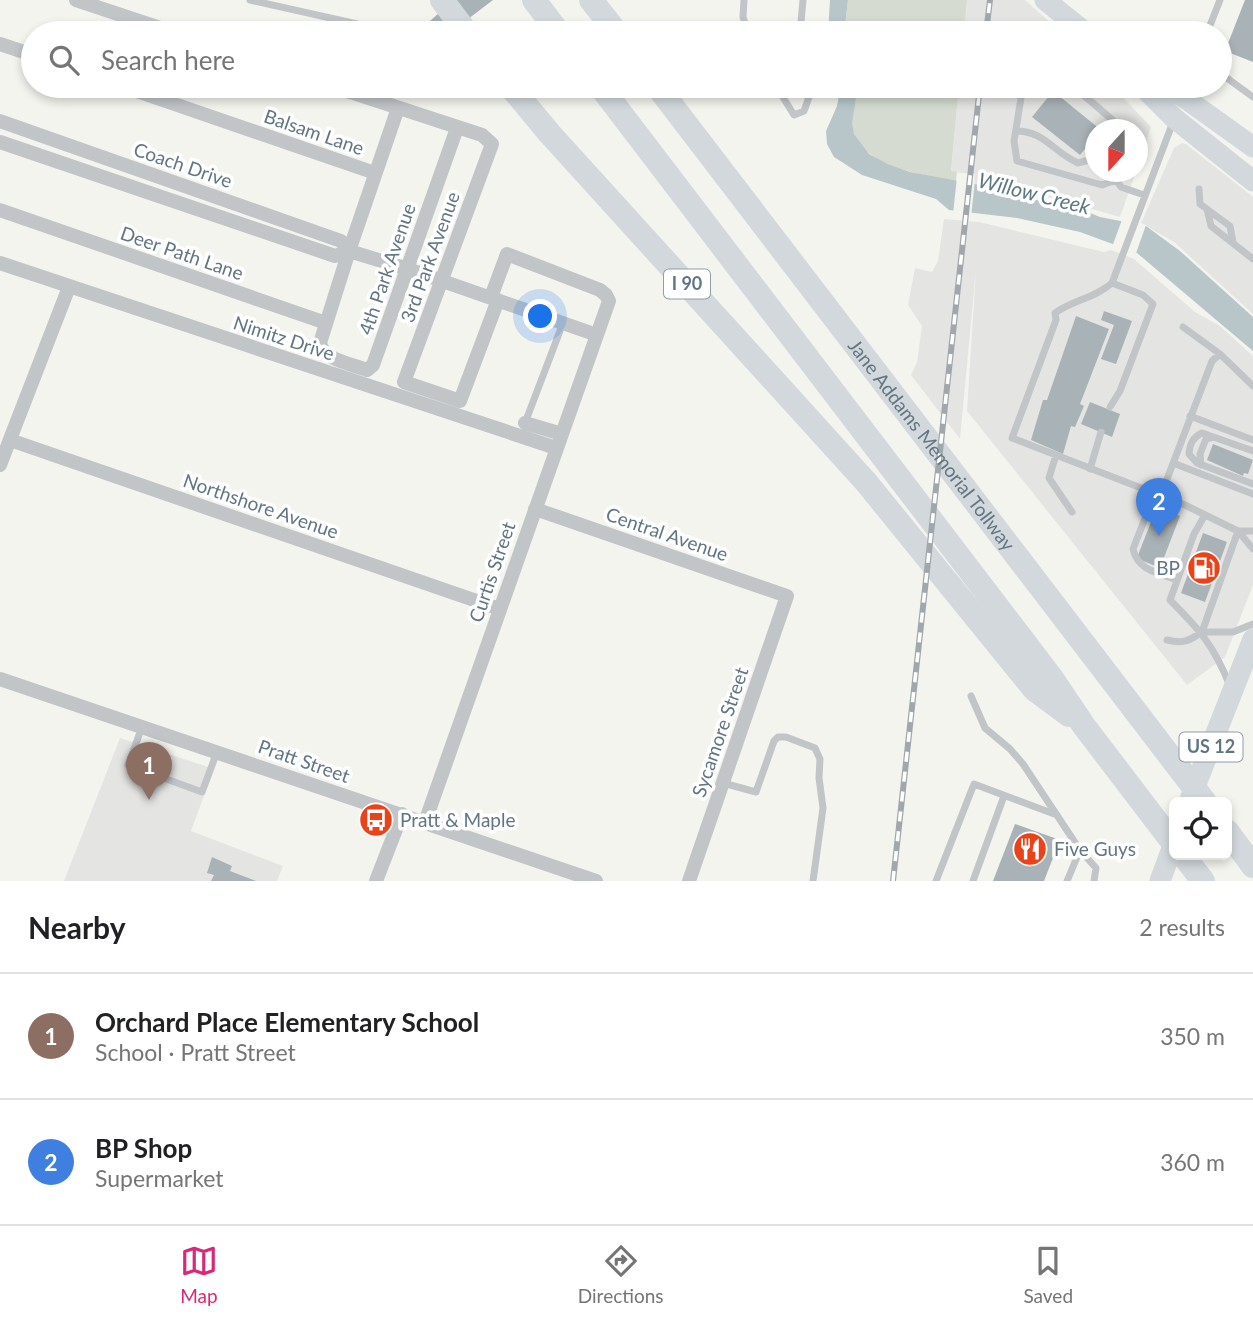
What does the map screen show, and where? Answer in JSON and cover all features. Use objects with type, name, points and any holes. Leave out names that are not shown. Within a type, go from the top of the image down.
[{"type":"highway","points":[[442,0],[458,21]]},
{"type":"highway","points":[[534,0],[550,21]]},
{"type":"highway","points":[[591,0],[608,21]]},
{"type":"highway","name":"I 90","points":[[520,98],[866,482],[1034,689],[1084,726]]},
{"type":"highway","name":"I 90","points":[[609,98],[1052,677],[1084,726],[1169,837]]},
{"type":"highway","name":"Jane Addams Memorial Tollway","points":[[666,98],[1201,797]]},
{"type":"highway","points":[[1232,838],[1253,866]]},
{"type":"highway","points":[[1187,860],[1203,881]]},
{"type":"main road","points":[[1045,0],[1071,21]]},
{"type":"main road","points":[[1154,98],[1174,118],[1253,181]]},
{"type":"main road","points":[[1190,98],[1253,147]]},
{"type":"main road","name":"US 12","points":[[1191,797],[1253,639]]},
{"type":"main road","points":[[1160,881],[1169,857]]},
{"type":"street","points":[[76,0],[139,21]]},
{"type":"street","points":[[0,44],[21,51]]},
{"type":"street","name":"Balsam Lane","points":[[157,98],[375,173]]},
{"type":"street","points":[[368,98],[457,128]]},
{"type":"street","points":[[326,323],[398,108]]},
{"type":"street","name":"Coach Drive","points":[[0,121],[341,241],[349,251],[597,335]]},
{"type":"street","name":"3rd Park Avenue","points":[[457,128],[482,135],[492,144],[404,382],[460,401],[495,299]]},
{"type":"street","name":"4th Park Avenue","points":[[326,323],[320,342],[327,355],[367,370],[371,369],[457,128]]},
{"type":"street","name":"Coach Drive","points":[[0,142],[335,256],[349,251]]},
{"type":"street","name":"Deer Path Lane","points":[[0,210],[326,323]]},
{"type":"street","name":"Curtis Street","points":[[425,822],[609,301],[605,292],[507,254],[495,299]]},
{"type":"street","name":"Nimitz Drive","points":[[0,263],[559,441]]},
{"type":"street","points":[[0,466],[69,287]]},
{"type":"street","points":[[525,423],[559,441]]},
{"type":"street","name":"Northshore Avenue","points":[[10,440],[500,609]]},
{"type":"street","name":"Central Avenue","points":[[535,509],[787,596]]},
{"type":"street","name":"Sycamore Street","points":[[689,881],[787,596]]},
{"type":"street","name":"Pratt Street","points":[[0,678],[596,881]]},
{"type":"street","points":[[376,881],[402,814]]},
{"type":"lane","points":[[250,0],[344,21]]},
{"type":"lane","points":[[744,0],[744,21]]},
{"type":"lane","points":[[801,21],[803,0]]},
{"type":"lane","points":[[1212,21],[1220,0]]},
{"type":"lane","points":[[1232,82],[1253,97]]},
{"type":"lane","points":[[783,98],[794,115],[804,111],[809,98]]},
{"type":"lane","points":[[1021,98],[1016,131],[1017,161],[1085,180]]},
{"type":"lane","points":[[1087,98],[1111,119]]},
{"type":"lane","points":[[1177,98],[1174,118],[1112,283],[1102,292],[1066,305],[1055,313],[1056,320],[1012,438],[1205,515],[1238,531],[1253,549]]},
{"type":"lane","points":[[1016,131],[1035,132],[1068,159],[1078,163],[1085,161]]},
{"type":"lane","points":[[1119,182],[1121,187],[1144,195]]},
{"type":"lane","points":[[1199,190],[1200,204],[1207,209],[1211,226],[1253,259]]},
{"type":"lane","points":[[1110,407],[1120,391],[1153,304],[1143,295],[1112,283]]},
{"type":"lane","points":[[525,423],[563,323]]},
{"type":"lane","points":[[1183,327],[1220,354],[1253,386]]},
{"type":"lane","points":[[1180,579],[1140,565],[1133,549],[1173,463],[1212,361],[1220,354]]},
{"type":"lane","points":[[1191,416],[1253,440]]},
{"type":"lane","points":[[1090,469],[1101,432]]},
{"type":"lane","points":[[1253,451],[1202,433],[1195,436],[1190,444],[1189,454],[1202,465],[1253,484]]},
{"type":"lane","points":[[1202,465],[1202,447],[1206,439],[1215,436]]},
{"type":"lane","points":[[1056,455],[1049,478],[1072,512]]},
{"type":"lane","points":[[1173,463],[1253,494]]},
{"type":"lane","points":[[1205,515],[1188,563],[1170,600],[1202,632],[1218,657],[1232,692]]},
{"type":"lane","points":[[1238,531],[1253,531]]},
{"type":"lane","points":[[1202,632],[1213,590],[1238,531]]},
{"type":"lane","points":[[1167,640],[1180,643],[1202,632],[1233,632],[1253,624]]},
{"type":"lane","points":[[971,696],[985,728],[1023,764],[1080,850],[1096,868],[1094,881]]},
{"type":"lane","points":[[142,726],[128,765],[202,792],[217,751]]},
{"type":"lane","points":[[723,783],[756,792],[774,741],[778,737],[786,737],[815,748],[820,760],[819,778],[823,808],[813,881]]},
{"type":"lane","points":[[940,880],[974,784],[1058,816]]},
{"type":"lane","points":[[973,881],[1004,796]]},
{"type":"lane","points":[[1067,881],[1080,850]]},
{"type":"shaded area","points":[[830,0],[848,0],[846,21],[829,21]]},
{"type":"shaded area","points":[[848,0],[967,0],[965,21],[846,21]]},
{"type":"shaded area","points":[[967,0],[1025,0],[1049,21],[965,21]]},
{"type":"shaded area","points":[[839,98],[856,98],[852,123],[854,134],[869,154],[888,164],[910,172],[980,185],[1083,210],[1100,217],[1146,226],[1180,251],[1253,317],[1253,351],[1137,253],[1080,232],[1017,218],[949,210],[936,199],[862,175],[834,157],[827,144],[826,131]]},
{"type":"shaded area","points":[[857,98],[958,98],[951,171],[957,172],[956,181],[910,172],[878,159],[865,150],[856,138],[852,124]]},
{"type":"shaded area","points":[[958,98],[1123,98],[1143,119],[1085,119],[1085,182],[1132,182],[1120,217],[985,179],[983,186],[974,184],[975,174],[951,172]]},
{"type":"shaded area","points":[[1182,143],[1253,197],[1253,314],[1174,242],[1141,223],[1174,148]]},
{"type":"shaded area","points":[[944,219],[979,222],[1104,252],[1111,250],[1134,259],[1195,312],[1220,326],[1253,356],[1253,585],[1225,657],[1187,685],[967,411],[976,270],[960,439],[911,375],[917,362],[922,326],[908,305],[915,268],[932,272],[938,261]]},
{"type":"shaded area","points":[[120,738],[214,769],[191,831],[283,866],[277,881],[64,881]]},
{"type":"pier","points":[[957,177],[975,180],[971,217],[953,214]]},
{"type":"pier","points":[[1123,217],[1146,225],[1135,256],[1112,247]]},
{"type":"building","points":[[453,0],[493,0],[465,21],[430,21]]},
{"type":"building","points":[[1245,0],[1253,0],[1253,62],[1232,54],[1232,33]]},
{"type":"building","points":[[1047,98],[1062,98],[1087,119],[1085,119],[1085,149],[1080,155],[1032,117]]},
{"type":"building","points":[[1104,311],[1132,321],[1116,364],[1101,359],[1114,325],[1101,320]]},
{"type":"building","points":[[1076,316],[1109,329],[1080,404],[1084,406],[1075,427],[1071,426],[1063,454],[1031,440],[1043,400],[1047,400]]},
{"type":"building","points":[[1090,402],[1120,414],[1112,437],[1081,424]]},
{"type":"building","points":[[1213,444],[1253,460],[1248,474],[1244,473],[1243,476],[1207,460]]},
{"type":"building","points":[[1157,507],[1180,516],[1160,568],[1141,560],[1138,555]]},
{"type":"building","name":"BP","points":[[1203,533],[1227,542],[1205,602],[1181,593]]},
{"type":"building","points":[[1015,824],[1060,840],[1044,881],[993,881]]},
{"type":"building","points":[[212,857],[232,866],[230,871],[256,881],[211,881],[214,875],[207,873]]},
{"type":"railway","points":[[987,21],[990,0]]},
{"type":"railway","points":[[893,881],[979,98]]},
{"type":"place","name":"BP Shop","points":[[1159,536]]},
{"type":"place","name":"BP","points":[[1204,568]]},
{"type":"place","name":"Orchard Place Elementary School","points":[[149,800]]},
{"type":"place","name":"Pratt & Maple","points":[[376,820]]},
{"type":"place","name":"Five Guys","points":[[1030,849]]},
{"type":"water label","name":"Willow Creek","points":[[1034,194]]}]
